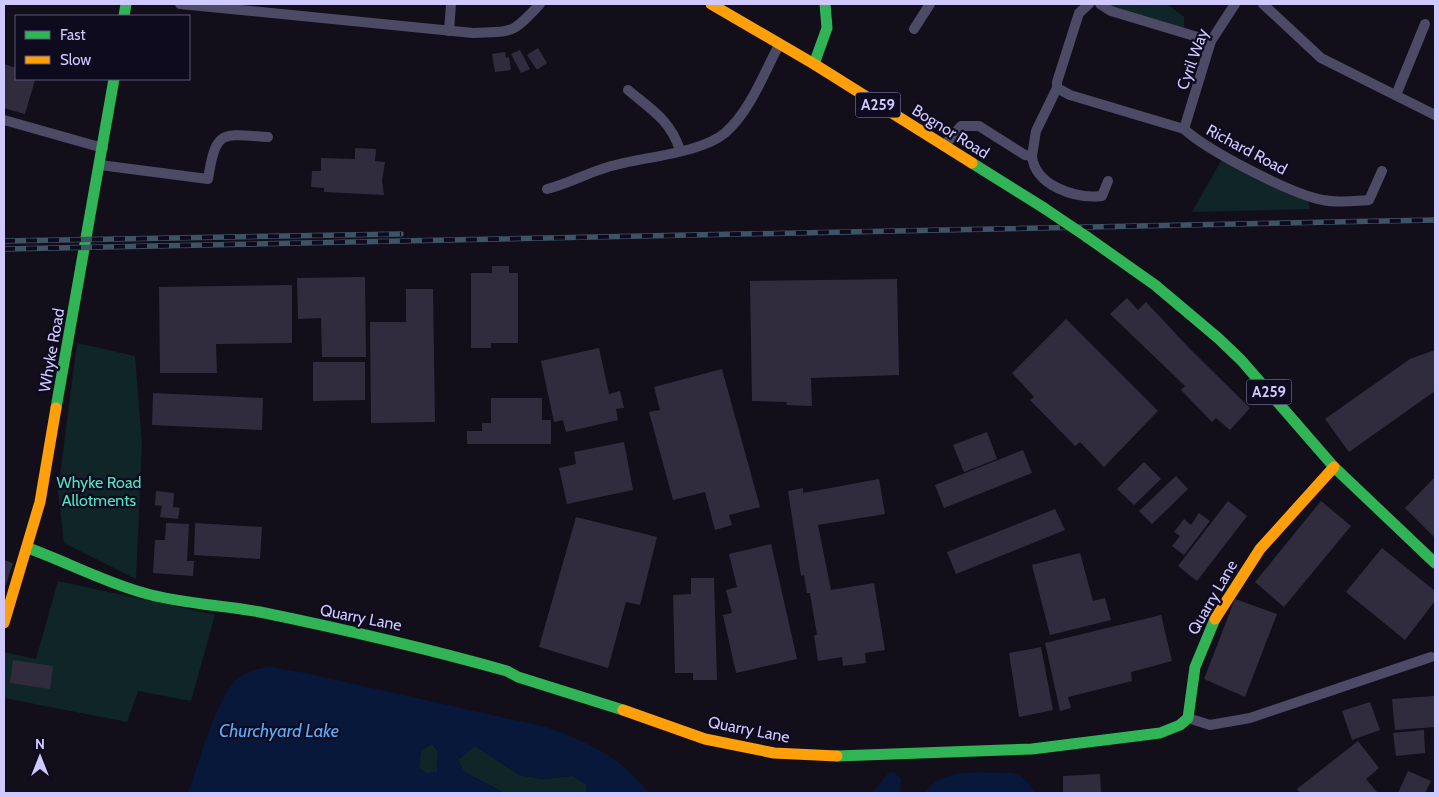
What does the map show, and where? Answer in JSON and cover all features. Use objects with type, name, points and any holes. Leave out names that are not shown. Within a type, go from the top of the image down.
[{"type":"street","points":[[180,4],[449,31],[509,32],[515,30],[540,4]]},
{"type":"street","points":[[449,31],[451,4]]},
{"type":"street","name":"Bognor Road","points":[[711,4],[814,64],[1044,208],[1155,285],[1241,360],[1334,466]]},
{"type":"street","points":[[814,64],[828,31],[829,19],[825,4]]},
{"type":"street","points":[[914,28],[930,4]]},
{"type":"street","points":[[1089,4],[1079,13],[1057,88],[1036,131],[1032,156],[1034,167],[1041,176],[1076,195],[1084,197],[1102,196],[1108,181]]},
{"type":"street","points":[[1100,4],[1111,11],[1211,41]]},
{"type":"street","name":"Cyril Way","points":[[1184,128],[1211,41],[1235,4]]},
{"type":"street","points":[[1263,4],[1321,58],[1435,115]]},
{"type":"street","points":[[1396,95],[1425,24]]},
{"type":"street","points":[[546,189],[570,183],[606,167],[702,144],[724,134],[740,117],[779,45]]},
{"type":"street","name":"Whyke Road","points":[[4,623],[28,548],[49,457],[114,80]]},
{"type":"street","name":"Richard Road","points":[[1057,88],[1070,95],[1184,128],[1197,141],[1302,195],[1324,201],[1369,200],[1382,171]]},
{"type":"street","points":[[628,90],[666,123],[674,133],[680,150]]},
{"type":"street","points":[[4,120],[103,148]]},
{"type":"street","points":[[944,146],[961,126],[972,125],[979,126],[1025,155],[1032,156]]},
{"type":"street","points":[[100,165],[208,179],[215,145],[222,137],[233,134],[268,136]]},
{"type":"street","name":"Quarry Lane","points":[[28,548],[68,562],[114,584],[147,594],[260,612],[333,629],[402,642],[507,671],[518,677],[591,698],[705,739],[774,753],[838,756],[1032,749],[1160,733],[1180,725],[1188,718],[1191,708],[1195,667],[1215,618],[1260,549],[1334,466]]},
{"type":"street","name":"A259","points":[[1334,466],[1435,563]]},
{"type":"street","points":[[1188,718],[1210,725],[1243,720],[1305,702],[1430,657]]},
{"type":"green space","points":[[1109,4],[1167,4],[1184,17],[1184,28],[1114,8]]},
{"type":"green space","points":[[1225,158],[1308,201],[1310,209],[1192,212],[1222,159]]},
{"type":"green space","name":"Whyke Road Allotments","points":[[77,343],[135,356],[142,443],[136,579],[64,543],[58,491]]},
{"type":"green space","points":[[58,581],[215,615],[191,701],[138,691],[127,722],[4,698],[4,652],[36,659]]},
{"type":"green space","points":[[432,744],[438,751],[437,773],[426,773],[419,768],[421,750]]},
{"type":"green space","points":[[475,746],[519,775],[543,779],[573,776],[586,784],[587,793],[502,793],[464,772],[458,760]]},
{"type":"water","name":"Churchyard Lake","points":[[269,667],[305,673],[546,727],[603,752],[627,770],[649,793],[587,793],[586,784],[573,776],[543,779],[519,775],[475,746],[458,760],[464,772],[502,793],[188,793],[215,717],[229,689],[241,676]],"holes":[[[432,744],[438,751],[437,772],[426,773],[419,768],[421,750]]]},
{"type":"water","points":[[893,772],[901,778],[900,793],[870,793],[878,787],[888,773]]},
{"type":"water","points":[[976,772],[1012,773],[1025,780],[1035,793],[925,793],[932,784],[952,775]]},
{"type":"building","points":[[538,48],[547,63],[537,70],[527,55]]},
{"type":"building","points":[[520,50],[530,69],[521,73],[511,54]]},
{"type":"building","points":[[505,52],[506,58],[509,57],[511,70],[495,72],[492,54]]},
{"type":"building","points":[[4,64],[15,68],[15,80],[35,80],[25,114],[4,108]]},
{"type":"building","points":[[355,148],[376,149],[375,161],[385,162],[382,181],[384,195],[324,192],[324,188],[311,187],[312,171],[321,171],[321,158],[355,159]]},
{"type":"building","points":[[492,266],[509,266],[509,273],[518,273],[518,343],[491,343],[491,348],[471,348],[471,273],[492,273]]},
{"type":"building","points":[[365,277],[366,357],[322,357],[321,318],[298,319],[297,278]]},
{"type":"building","points":[[897,279],[899,375],[811,378],[812,406],[786,405],[787,402],[752,401],[750,281]]},
{"type":"building","points":[[292,285],[292,343],[216,344],[217,373],[160,373],[159,287]]},
{"type":"building","points":[[406,289],[433,289],[435,422],[371,423],[370,322],[406,322]]},
{"type":"building","points":[[1127,298],[1138,310],[1146,302],[1190,349],[1250,408],[1230,430],[1216,418],[1212,422],[1181,390],[1185,386],[1110,314]]},
{"type":"building","points":[[1066,319],[1158,411],[1104,467],[1080,442],[1075,446],[1030,400],[1034,397],[1012,373]]},
{"type":"building","points":[[599,348],[609,394],[620,391],[624,408],[616,409],[618,420],[566,432],[563,420],[554,422],[541,361]]},
{"type":"building","points":[[1435,350],[1435,391],[1349,452],[1325,419],[1410,359]]},
{"type":"building","points":[[313,362],[365,362],[365,400],[313,401]]},
{"type":"building","points":[[722,369],[760,507],[729,515],[732,525],[715,530],[705,492],[673,500],[649,412],[660,410],[654,387]]},
{"type":"building","points":[[153,393],[263,398],[262,430],[152,425]]},
{"type":"building","points":[[491,398],[542,398],[542,420],[551,420],[551,444],[467,444],[467,431],[482,431],[482,423],[491,423]]},
{"type":"building","points":[[987,432],[997,459],[964,472],[953,445]]},
{"type":"building","points":[[624,442],[633,490],[567,504],[559,468],[576,464],[574,452]]},
{"type":"building","points":[[1023,450],[1032,473],[944,508],[935,485]]},
{"type":"building","points":[[1144,462],[1161,479],[1134,505],[1117,489]]},
{"type":"building","points":[[1176,476],[1188,489],[1152,524],[1139,511]]},
{"type":"building","points":[[1435,477],[1435,538],[1405,508]]},
{"type":"building","points":[[879,479],[885,514],[818,525],[831,590],[874,583],[885,650],[865,653],[866,663],[843,666],[842,657],[818,661],[814,635],[817,635],[810,593],[807,593],[804,575],[801,576],[788,491],[803,488],[803,493]]},
{"type":"building","points":[[156,491],[174,493],[173,507],[180,508],[178,519],[160,517],[162,506],[155,505]]},
{"type":"building","points":[[1228,501],[1247,516],[1197,581],[1178,566]]},
{"type":"building","points":[[1321,501],[1351,526],[1284,607],[1255,582]]},
{"type":"building","points":[[1055,509],[1065,530],[956,574],[947,552]]},
{"type":"building","points":[[1199,513],[1210,521],[1184,555],[1172,546],[1180,536],[1174,532],[1184,519],[1191,525]]},
{"type":"building","points":[[576,517],[657,537],[640,605],[626,602],[608,668],[539,647]]},
{"type":"building","points":[[166,523],[189,524],[187,561],[194,561],[193,576],[153,573],[155,540],[165,540]]},
{"type":"building","points":[[195,523],[262,527],[260,559],[194,555]]},
{"type":"building","points":[[771,544],[797,659],[736,673],[723,615],[732,613],[726,590],[737,587],[729,554]]},
{"type":"building","points":[[1382,548],[1435,591],[1435,601],[1405,640],[1346,592]]},
{"type":"building","points":[[1080,553],[1093,601],[1105,598],[1111,620],[1050,635],[1032,565]]},
{"type":"building","points":[[4,560],[13,563],[4,590]]},
{"type":"building","points":[[691,578],[714,578],[717,680],[693,680],[693,673],[675,673],[673,595],[691,594]]},
{"type":"building","points":[[1235,599],[1277,614],[1245,697],[1204,679]]},
{"type":"building","points":[[1161,615],[1172,661],[1131,672],[1132,681],[1068,697],[1071,708],[1060,711],[1045,643]]},
{"type":"building","points":[[1041,647],[1053,710],[1019,717],[1009,653]]},
{"type":"building","points":[[13,660],[53,666],[50,689],[10,683]]},
{"type":"building","points":[[1435,696],[1435,727],[1395,730],[1392,699]]},
{"type":"building","points":[[1370,702],[1380,730],[1352,740],[1342,711]]},
{"type":"building","points":[[1424,730],[1425,753],[1396,756],[1393,733]]},
{"type":"building","points":[[1358,741],[1379,768],[1366,779],[1377,792],[1300,793],[1297,789]]},
{"type":"building","points":[[1408,771],[1431,781],[1425,793],[1398,793]]},
{"type":"building","points":[[1100,774],[1101,793],[1063,793],[1063,776]]},
{"type":"railway","points":[[4,249],[1435,220]]},
{"type":"railway","points":[[4,241],[401,234]]},
{"type":"traffic: fast","points":[[124,15],[126,4]]},
{"type":"traffic: fast","points":[[814,64],[827,28],[825,4]]},
{"type":"traffic: fast","points":[[56,408],[114,80]]},
{"type":"traffic: fast","points":[[972,163],[1044,208]]},
{"type":"traffic: fast","points":[[1044,208],[1087,237]]},
{"type":"traffic: fast","points":[[1087,237],[1155,285],[1218,338],[1241,360],[1334,467],[1435,563]]},
{"type":"traffic: fast","points":[[28,548],[114,583],[158,597],[260,612],[415,647],[507,671],[518,677],[623,710]]},
{"type":"traffic: fast","points":[[837,756],[1032,749],[1160,733],[1180,725],[1188,718],[1195,667],[1215,619]]},
{"type":"traffic: slow","points":[[711,4],[814,64],[972,163]]},
{"type":"traffic: slow","points":[[4,623],[40,502],[56,408]]},
{"type":"traffic: slow","points":[[1215,619],[1260,549],[1334,467]]},
{"type":"traffic: slow","points":[[623,710],[705,739],[774,753],[837,756]]}]
